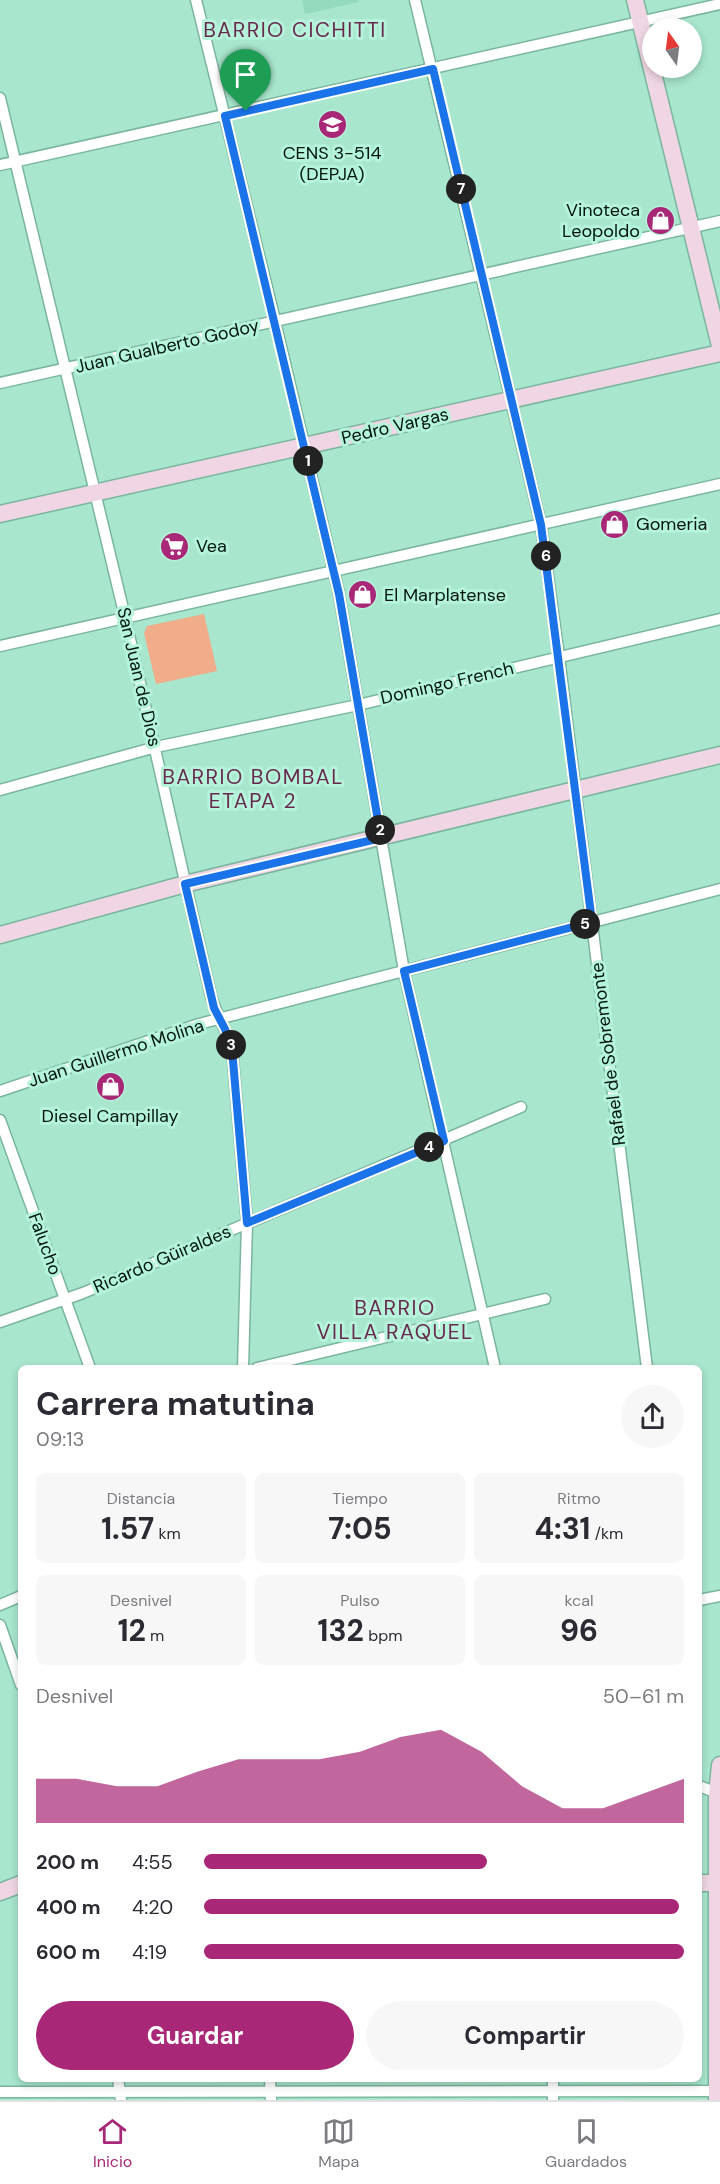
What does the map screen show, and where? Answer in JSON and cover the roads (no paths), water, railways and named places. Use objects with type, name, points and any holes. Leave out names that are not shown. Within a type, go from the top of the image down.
[{"type":"street","points":[[196,0],[333,571],[404,971],[494,1365]]},
{"type":"street","name":"Rafael de Sobremonte","points":[[415,0],[541,525],[560,657],[647,1365]]},
{"type":"street","points":[[635,0],[720,346]]},
{"type":"street","points":[[0,165],[720,4]]},
{"type":"street","name":"San Juan de Dios","points":[[0,98],[156,747],[211,996],[232,1049],[247,1223],[243,1365]]},
{"type":"street","name":"Juan Gualberto Godoy","points":[[0,383],[720,221]]},
{"type":"street","name":"Pedro Vargas","points":[[0,514],[720,353]]},
{"type":"street","points":[[0,646],[720,484]]},
{"type":"street","name":"Domingo French","points":[[0,790],[156,747],[358,705],[720,618]]},
{"type":"street","points":[[0,935],[185,884],[720,755]]},
{"type":"street","name":"Juan Guillermo Molina","points":[[0,1091],[199,1024],[720,889]]},
{"type":"street","name":"Ricardo Güiraldes","points":[[0,1322],[65,1299],[521,1107]]},
{"type":"street","name":"Falucho","points":[[0,1120],[89,1365]]},
{"type":"street","points":[[269,1365],[545,1299]]},
{"type":"street","points":[[702,1599],[720,1596]]},
{"type":"street","points":[[0,1605],[18,1597]]},
{"type":"street","points":[[0,1625],[18,1676]]},
{"type":"street","points":[[0,2092],[120,2096],[717,2096],[720,1765]]},
{"type":"street","points":[[702,1787],[719,1795]]},
{"type":"street","points":[[702,1883],[718,1883]]},
{"type":"street","points":[[0,1892],[18,1885]]},
{"type":"place","name":"CENS 3-514 (DEPJA)","points":[[332,124]]},
{"type":"place","name":"Vinoteca Leopoldo","points":[[661,220]]},
{"type":"place","name":"Gomeria","points":[[615,524]]},
{"type":"place","name":"Vea","points":[[175,546]]},
{"type":"place","name":"El Marplatense","points":[[363,595]]},
{"type":"place","name":"Diesel Campillay","points":[[110,1087]]},
{"type":"district","name":"BARRIO CICHITTI","points":[[295,30]]},
{"type":"district","name":"BARRIO BOMBAL ETAPA 2","points":[[253,789]]},
{"type":"district","name":"BARRIO VILLA RAQUEL","points":[[395,1320]]}]
